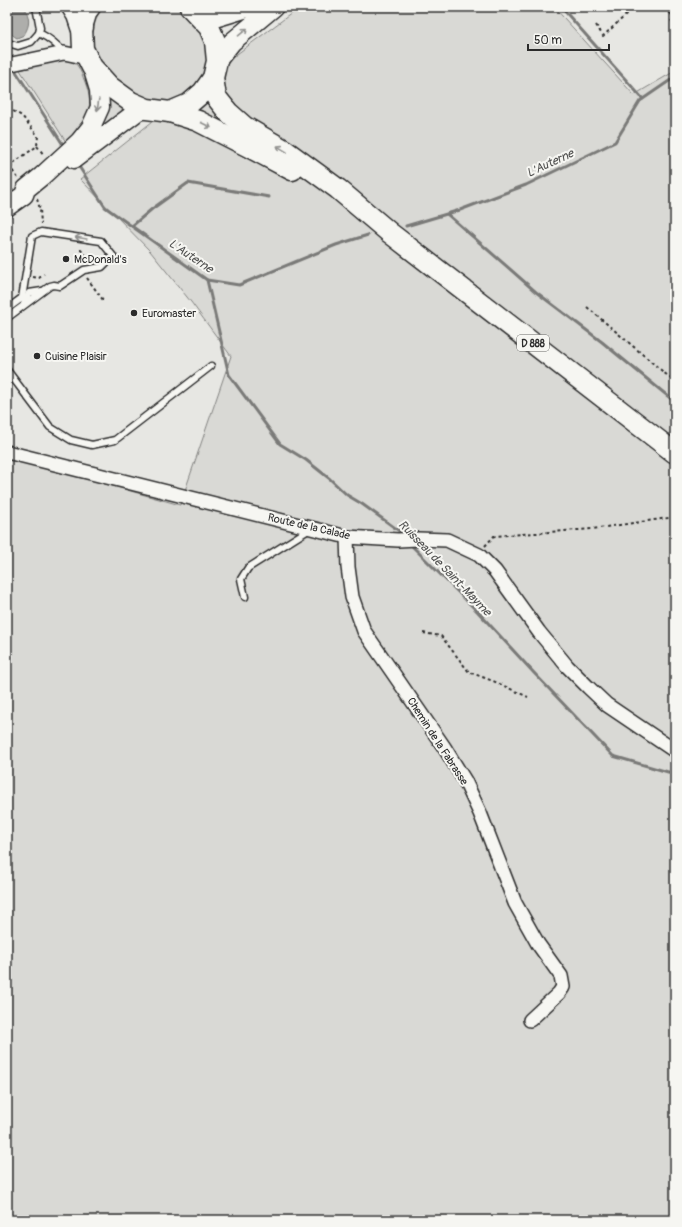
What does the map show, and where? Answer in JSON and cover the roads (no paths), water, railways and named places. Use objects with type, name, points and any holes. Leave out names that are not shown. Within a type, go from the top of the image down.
[{"type":"highway","points":[[73,7],[78,15],[82,33]]},
{"type":"main road","points":[[7,198],[79,142],[92,127],[100,106],[99,90],[90,63],[83,49],[82,33],[87,11],[90,7]]},
{"type":"main road","points":[[193,9],[215,18],[251,7]]},
{"type":"main road","points":[[90,63],[109,86],[131,102],[147,109],[170,112],[189,104],[203,92],[232,42],[274,7]]},
{"type":"main road","points":[[193,9],[209,27],[215,42],[215,69]]},
{"type":"main road","name":"D 888","points":[[215,69],[216,97],[228,112],[245,127],[286,151],[338,189],[390,233],[675,453]]},
{"type":"main road","points":[[7,207],[24,195],[33,178],[69,162],[138,111],[147,109]]},
{"type":"main road","name":"D 888","points":[[170,112],[198,121],[280,163],[336,197],[390,233]]},
{"type":"street","points":[[64,53],[82,33]]},
{"type":"street","points":[[7,65],[64,53],[90,63]]},
{"type":"street","name":"Route de la Calade","points":[[7,452],[347,537],[398,540],[447,540],[479,556],[495,571],[539,632],[567,666],[607,705],[675,751]]},
{"type":"street","name":"Chemin de la Fabrasse","points":[[347,537],[348,567],[352,597],[364,631],[444,746],[465,781],[480,812],[515,903],[538,944],[560,976],[563,987],[559,993],[530,1020]]},
{"type":"lane","points":[[8,43],[18,46],[31,42],[39,33],[40,28],[36,7]]},
{"type":"lane","points":[[669,7],[675,13]]},
{"type":"lane","points":[[39,33],[57,44],[64,53]]},
{"type":"lane","points":[[7,309],[22,298],[32,236],[41,232],[102,241],[113,256],[102,266],[84,270],[60,286],[50,286],[7,318]]},
{"type":"lane","points":[[7,370],[50,428],[70,440],[92,444],[115,440],[211,366]]},
{"type":"lane","points":[[245,597],[241,579],[248,568],[311,528]]},
{"type":"waterway","points":[[561,7],[643,99]]},
{"type":"waterway","name":"L'Auterne","points":[[15,70],[62,143]]},
{"type":"waterway","name":"L'Auterne","points":[[406,226],[460,210],[526,185],[615,142],[640,101],[675,77]]},
{"type":"waterway","name":"Ruisseau de Saint-Mayme","points":[[78,165],[105,207],[207,280],[239,285],[336,245],[368,235]]},
{"type":"waterway","points":[[132,226],[152,209],[188,183],[269,197]]},
{"type":"waterway","points":[[447,214],[536,292],[602,342],[675,402]]},
{"type":"waterway","name":"Ruisseau de Saint-Mayme","points":[[207,280],[229,375],[280,444],[306,460],[347,495],[362,504],[404,536]]},
{"type":"waterway","name":"Ruisseau de Saint-Mayme","points":[[410,544],[478,612],[613,756],[675,774]]},
{"type":"place","name":"McDonald's","points":[[66,259]]},
{"type":"place","name":"Euromaster","points":[[134,313]]},
{"type":"place","name":"Cuisine Plaisir","points":[[37,356]]}]
